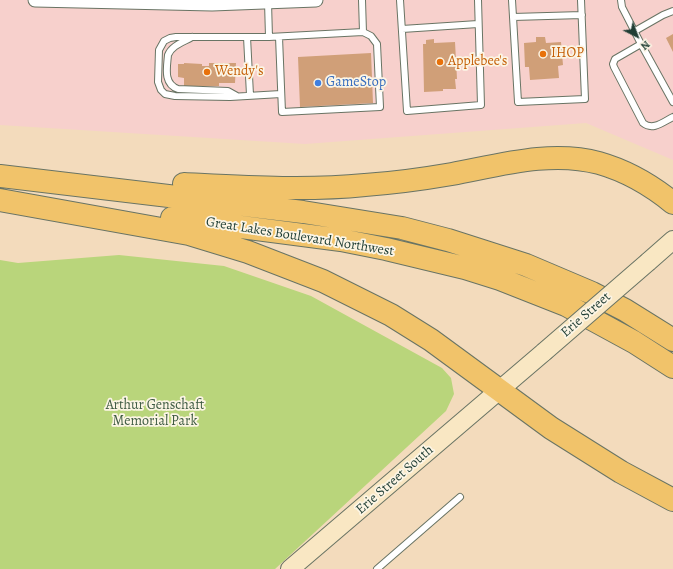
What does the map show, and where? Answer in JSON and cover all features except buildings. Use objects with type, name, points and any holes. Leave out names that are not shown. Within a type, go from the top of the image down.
[{"type":"highway","points":[[0,173],[227,186],[318,188],[400,182],[535,159],[571,158],[598,163],[621,171],[648,185],[673,203]]},
{"type":"highway","name":"Great Lakes Boulevard Northwest","points":[[0,176],[303,212],[402,228],[448,240],[526,265],[592,293],[625,310],[673,340]]},
{"type":"highway","points":[[0,199],[188,234],[233,247],[282,264],[323,281],[391,315],[431,340],[545,423],[591,454],[673,500]]},
{"type":"highway","name":"Great Lakes Boulevard Northwest","points":[[0,199],[305,234],[349,241],[422,257],[500,279],[566,305],[634,342],[673,367]]},
{"type":"main road","name":"Erie Street","points":[[499,390],[673,240]]},
{"type":"main road","name":"Erie Street South","points":[[290,569],[499,390]]},
{"type":"street","points":[[34,0],[232,2],[316,0]]},
{"type":"lane","points":[[362,0],[363,32]]},
{"type":"lane","points":[[400,0],[407,111],[481,105],[478,0]]},
{"type":"lane","points":[[512,0],[518,102],[585,99],[581,0]]},
{"type":"lane","points":[[621,0],[622,7],[673,102]]},
{"type":"lane","points":[[268,2],[269,37]]},
{"type":"lane","points":[[635,32],[663,15],[673,11]]},
{"type":"lane","points":[[513,17],[582,15]]},
{"type":"lane","points":[[402,29],[478,24]]},
{"type":"lane","points":[[279,36],[282,112],[380,108],[377,44],[371,36],[363,32],[279,36],[269,37],[176,36],[164,41],[160,47],[158,54],[158,82],[161,90],[165,94],[176,96],[281,94]]},
{"type":"lane","points":[[194,36],[169,51],[167,78],[170,85],[178,89],[228,91],[237,96]]},
{"type":"lane","points":[[247,37],[250,95]]},
{"type":"lane","points":[[641,44],[616,57],[613,61],[613,66],[640,120],[645,125],[651,127],[655,126],[673,117]]},
{"type":"lane","points":[[377,569],[460,497]]},
{"type":"shaded area","points":[[0,0],[673,0],[673,160],[586,123],[305,144],[0,125]]},
{"type":"green space","name":"Arthur Genschaft Memorial Park","points":[[119,255],[224,266],[311,296],[442,368],[451,378],[454,394],[446,411],[275,569],[0,569],[0,260],[18,263]]},
{"type":"place","name":"IHOP","points":[[543,54]]},
{"type":"place","name":"Applebee's","points":[[440,62]]},
{"type":"place","name":"Wendy's","points":[[207,72]]},
{"type":"place","name":"GameStop","points":[[318,83]]}]
